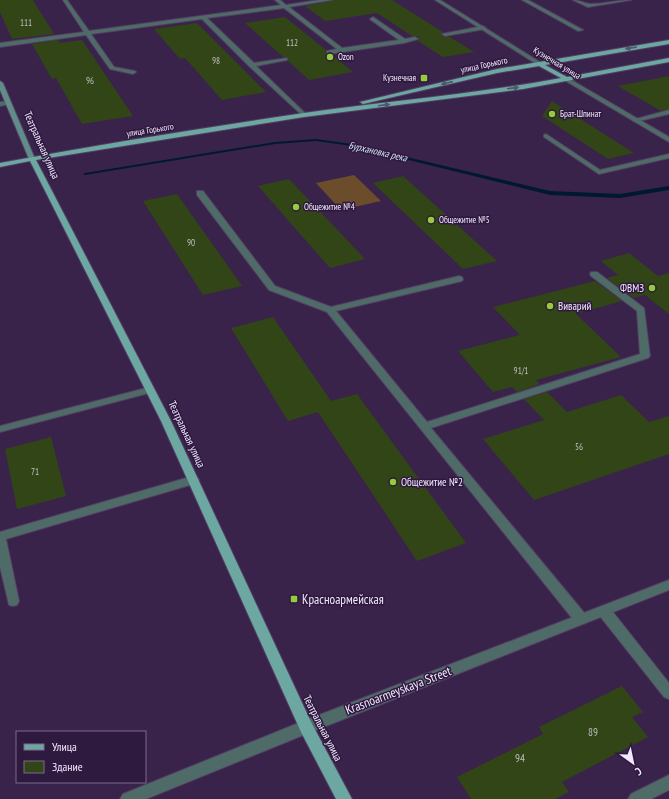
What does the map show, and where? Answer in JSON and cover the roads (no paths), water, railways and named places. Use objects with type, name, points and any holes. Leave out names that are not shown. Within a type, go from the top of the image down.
[{"type":"main road","name":"улица Горького","points":[[304,115],[497,71],[669,42]]},
{"type":"main road","name":"улица Горького","points":[[0,165],[304,115],[515,88],[669,60]]},
{"type":"main road","name":"Кузнечная улица","points":[[540,64],[566,79]]},
{"type":"main road","name":"Театральная улица","points":[[0,83],[32,159],[150,390],[193,480],[306,727],[344,799]]},
{"type":"street","points":[[65,0],[112,68],[133,72]]},
{"type":"street","points":[[277,0],[341,50]]},
{"type":"street","points":[[0,45],[330,0]]},
{"type":"street","name":"Кузнечная улица","points":[[437,0],[540,64]]},
{"type":"street","points":[[524,0],[580,30]]},
{"type":"street","points":[[575,0],[588,6],[629,0]]},
{"type":"street","points":[[203,17],[304,115]]},
{"type":"street","points":[[373,19],[404,40]]},
{"type":"street","points":[[446,34],[483,28]]},
{"type":"street","points":[[329,52],[415,39]]},
{"type":"street","points":[[251,65],[286,59]]},
{"type":"street","name":"Кузнечная улица","points":[[566,79],[669,140]]},
{"type":"street","points":[[0,104],[8,103]]},
{"type":"street","points":[[634,120],[669,112]]},
{"type":"street","points":[[546,136],[599,172],[669,156]]},
{"type":"street","points":[[200,193],[272,288],[330,310],[581,619]]},
{"type":"street","points":[[425,426],[645,356],[641,310],[594,274]]},
{"type":"street","points":[[330,310],[459,279]]},
{"type":"street","points":[[0,428],[77,410],[150,390]]},
{"type":"street","points":[[13,601],[0,537],[193,480]]},
{"type":"street","name":"Krasnoarmeyskaya Street","points":[[128,799],[306,727],[669,585]]},
{"type":"street","points":[[604,611],[669,693]]},
{"type":"street","points":[[636,799],[669,782]]},
{"type":"waterway","name":"Бурхановка река","points":[[85,174],[275,143],[316,140],[352,145],[550,193],[620,196],[669,188]]},
{"type":"place","name":"Ozon","points":[[330,57]]},
{"type":"place","name":"Кузнечная","points":[[424,78]]},
{"type":"place","name":"Брат-Шпинат","points":[[552,114]]},
{"type":"place","name":"Общежитие №4","points":[[296,207]]},
{"type":"place","name":"Общежитие №5","points":[[431,220]]},
{"type":"place","name":"ФВМЗ","points":[[652,288]]},
{"type":"place","name":"Виварий","points":[[550,306]]},
{"type":"place","name":"Общежитие №2","points":[[393,482]]},
{"type":"place","name":"Красноармейская","points":[[294,599]]}]
